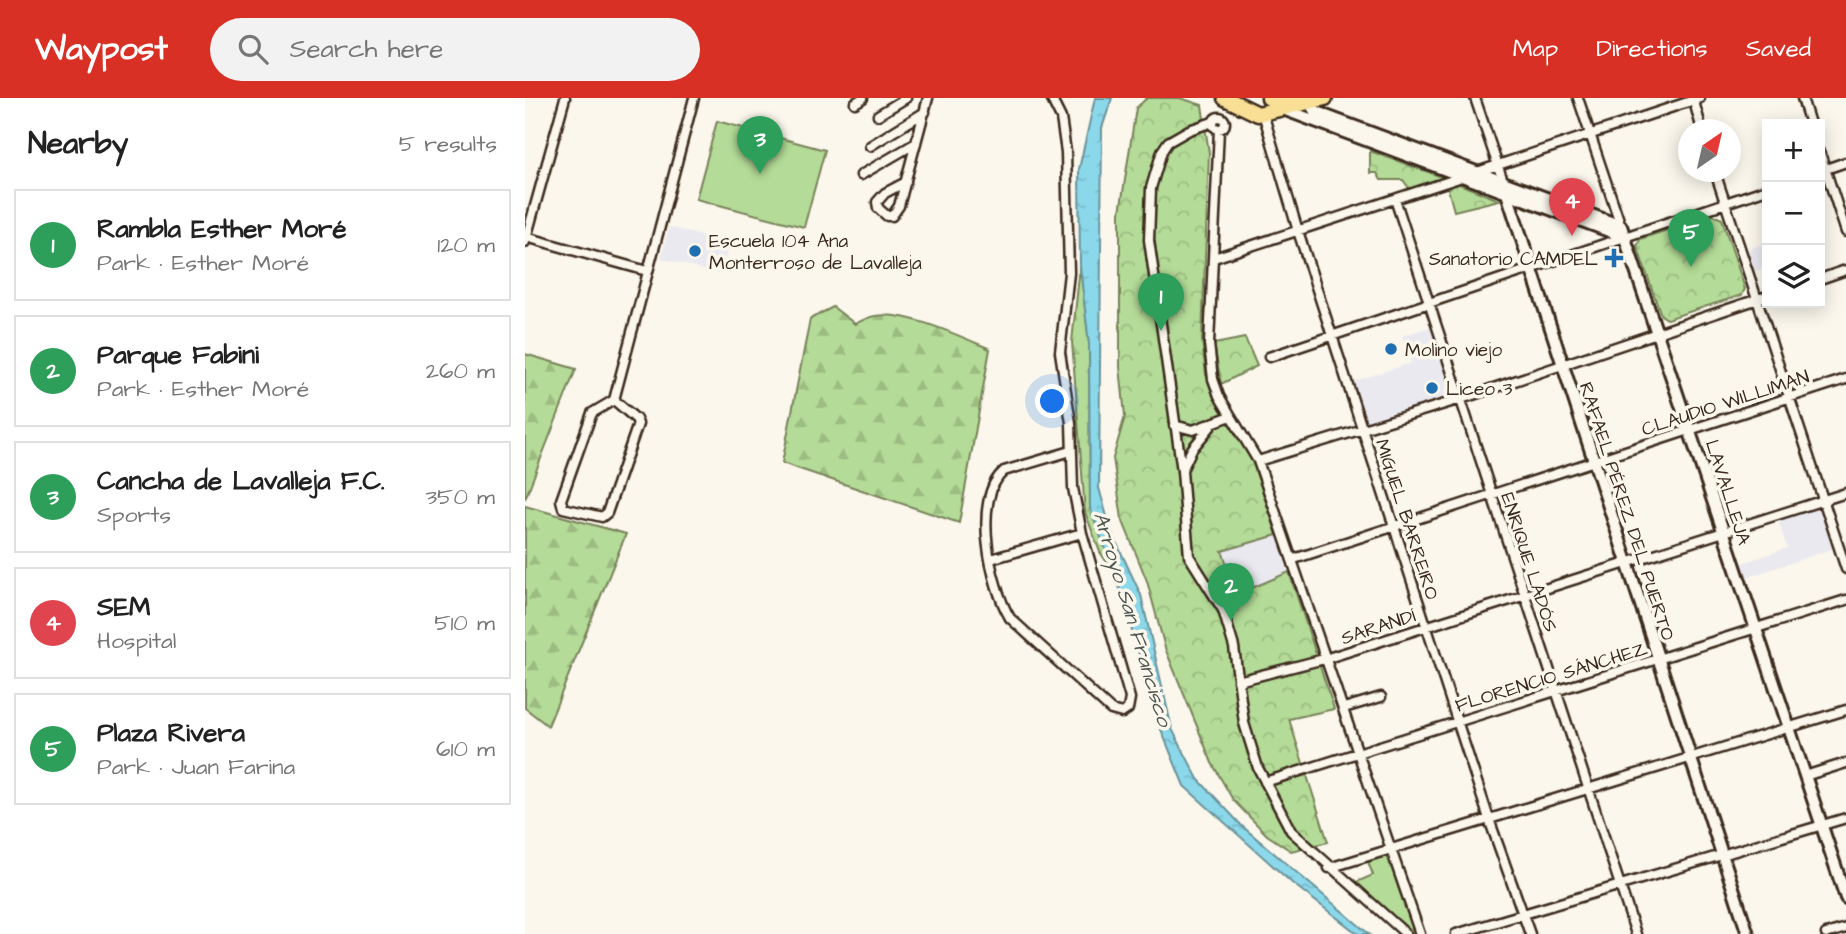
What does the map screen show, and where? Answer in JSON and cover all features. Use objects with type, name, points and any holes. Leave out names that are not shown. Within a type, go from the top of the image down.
[{"type":"highway","points":[[1225,98],[1283,109],[1308,100]]},
{"type":"highway","points":[[1260,104],[1325,98]]},
{"type":"main road","points":[[1308,100],[1319,113],[1347,129],[1465,176],[1621,226]]},
{"type":"main road","points":[[1283,109],[1478,172],[1505,187],[1625,237]]},
{"type":"main road","name":"RAFAEL PÉREZ DEL PUERTO","points":[[1505,187],[1748,934]]},
{"type":"main road","name":"LAVALLEJA","points":[[1621,226],[1846,898]]},
{"type":"street","points":[[565,98],[526,240],[647,271]]},
{"type":"street","points":[[614,400],[636,419],[638,424],[607,513],[602,517],[563,508],[561,500],[593,413],[614,400],[694,98]]},
{"type":"street","points":[[855,103],[863,98]]},
{"type":"street","points":[[878,115],[906,98]]},
{"type":"street","points":[[905,182],[929,98]]},
{"type":"street","points":[[1051,98],[1061,118],[1066,152],[1069,273],[1060,352],[1070,423],[1073,488],[1081,533],[1130,698],[1128,709],[1122,713],[1111,710],[1010,618],[1001,604],[986,536],[987,508],[997,477],[1004,471],[1071,451]]},
{"type":"street","name":"RAFAEL PÉREZ DEL PUERTO","points":[[1475,98],[1505,187]]},
{"type":"street","name":"LAVALLEJA","points":[[1578,98],[1621,226]]},
{"type":"street","points":[[1802,98],[1808,119]]},
{"type":"street","points":[[1214,258],[1696,99],[1700,119]]},
{"type":"street","name":"MIGUEL BARREIRO","points":[[1260,104],[1298,231],[1426,627],[1530,934]]},
{"type":"street","points":[[870,146],[925,112]]},
{"type":"street","points":[[1406,934],[1329,868],[1291,831],[1265,782],[1244,723],[1234,647],[1223,610],[1189,556],[1182,471],[1149,240],[1151,188],[1162,151],[1168,142],[1189,130],[1216,126],[1214,258],[1209,344],[1216,387],[1258,461],[1328,658],[1420,934]]},
{"type":"street","points":[[861,175],[916,143]]},
{"type":"street","points":[[1825,169],[1846,162]]},
{"type":"street","points":[[1825,178],[1846,232]]},
{"type":"street","points":[[1718,182],[1846,569]]},
{"type":"street","points":[[1269,357],[1762,191]]},
{"type":"street","name":"ENRIQUE LADÓS","points":[[1395,199],[1636,934]]},
{"type":"street","points":[[1825,277],[1846,270]]},
{"type":"street","points":[[1258,461],[1461,399],[1762,298]]},
{"type":"street","name":"CLAUDIO WILLIMAN","points":[[1294,559],[1846,379]]},
{"type":"street","points":[[1174,425],[1184,430],[1211,426],[1231,416]]},
{"type":"street","points":[[1182,471],[1192,449],[1211,426]]},
{"type":"street","name":"SARANDÍ","points":[[1238,681],[1328,658],[1846,493]]},
{"type":"street","points":[[991,559],[1081,533]]},
{"type":"street","name":"FLORENCIO SÁNCHEZ","points":[[1265,782],[1846,600]]},
{"type":"street","points":[[1344,708],[1381,697]]},
{"type":"street","points":[[1329,868],[1846,710]]},
{"type":"street","points":[[1805,776],[1846,763]]},
{"type":"street","points":[[1456,934],[1723,857],[1846,818]]},
{"type":"street","points":[[1826,934],[1846,928]]},
{"type":"shaded area","name":"Escuela 104 Ana Monterroso de Lavalleja","points":[[669,227],[730,244],[719,274],[661,258]]},
{"type":"shaded area","points":[[1762,244],[1762,269],[1755,271],[1748,249]]},
{"type":"shaded area","points":[[1430,327],[1452,394],[1365,422],[1352,382],[1411,363],[1402,336]]},
{"type":"shaded area","points":[[1820,505],[1835,548],[1745,578],[1740,564],[1787,548],[1778,519]]},
{"type":"shaded area","points":[[1277,535],[1288,572],[1238,594],[1222,551]]},
{"type":"green space","points":[[1147,98],[1180,98],[1202,105],[1209,153],[1202,340],[1206,375],[1252,460],[1277,535],[1222,551],[1238,594],[1289,572],[1334,709],[1289,719],[1328,842],[1291,851],[1267,835],[1233,800],[1212,763],[1165,648],[1147,581],[1122,519],[1113,458],[1125,416],[1120,367],[1120,212],[1136,108]]},
{"type":"green space","points":[[717,121],[825,150],[804,227],[696,199]]},
{"type":"green space","points":[[1370,151],[1442,177],[1441,182],[1412,192],[1403,180],[1381,180],[1377,173],[1370,173]]},
{"type":"green space","points":[[1457,183],[1499,200],[1454,211],[1448,189]]},
{"type":"green space","points":[[1713,215],[1722,219],[1745,289],[1742,295],[1667,319],[1661,315],[1637,246],[1640,239]]},
{"type":"green space","points":[[1080,266],[1089,344],[1090,508],[1116,576],[1100,552],[1085,512],[1072,342]]},
{"type":"green space","points":[[833,307],[855,324],[875,316],[902,317],[933,326],[990,349],[959,523],[782,463],[810,319]]},
{"type":"green space","points":[[1245,338],[1257,366],[1221,384],[1214,344]]},
{"type":"green space","points":[[525,354],[576,369],[525,499]]},
{"type":"green space","points":[[525,506],[626,534],[548,726],[525,708]]},
{"type":"green space","points":[[1387,855],[1417,934],[1410,934],[1352,884],[1373,875],[1368,862]]},
{"type":"water","name":"Arroyo San Francisco","points":[[1095,98],[1112,98],[1102,128],[1099,488],[1111,531],[1141,595],[1172,729],[1198,779],[1242,826],[1369,934],[1358,934],[1292,883],[1184,786],[1160,727],[1116,576],[1090,508],[1089,344],[1080,266],[1079,169]]},
{"type":"place","name":"Cancha de Lavalleja F.C.","points":[[760,174]]},
{"type":"place","name":"SEM","points":[[1572,236]]},
{"type":"place","name":"Escuela 104 Ana Monterroso de Lavalleja","points":[[695,251]]},
{"type":"place","name":"Sanatorio CAMDEL","points":[[1614,258]]},
{"type":"place","name":"Plaza Rivera","points":[[1691,267]]},
{"type":"place","name":"Rambla Esther Moré","points":[[1161,331]]},
{"type":"place","name":"Molino viejo","points":[[1391,349]]},
{"type":"place","name":"Liceo 3","points":[[1432,388]]},
{"type":"place","name":"Parque Fabini","points":[[1231,621]]}]
